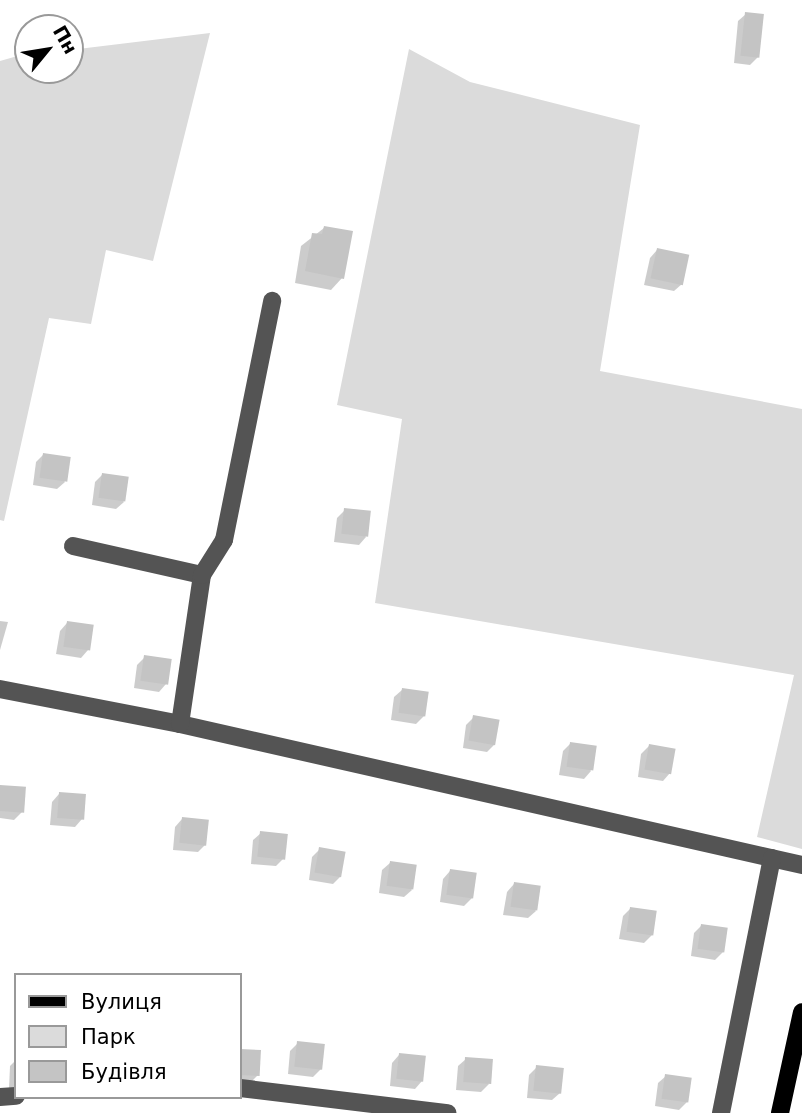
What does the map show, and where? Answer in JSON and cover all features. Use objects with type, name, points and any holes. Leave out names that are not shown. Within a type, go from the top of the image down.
[{"type":"main road","points":[[780,1113],[802,1012]]},
{"type":"street","points":[[180,724],[202,575],[223,540],[272,301]]},
{"type":"street","points":[[73,545],[202,575]]},
{"type":"street","points":[[0,689],[180,724],[802,865]]},
{"type":"street","points":[[721,1113],[772,858]]},
{"type":"street","points":[[242,1088],[447,1113]]},
{"type":"green space","points":[[210,33],[153,261],[106,250],[91,324],[49,318],[4,521],[0,520],[0,61],[14,57],[14,84],[84,84],[84,48]]},
{"type":"green space","points":[[409,49],[470,82],[640,125],[600,371],[802,409],[802,849],[757,837],[794,675],[375,603],[402,419],[337,405]]},
{"type":"building","points":[[745,12],[764,14],[759,58],[740,56]]},
{"type":"building","points":[[324,226],[353,231],[344,279],[305,271],[312,233],[322,234]]},
{"type":"building","points":[[657,248],[689,255],[683,285],[651,278]]},
{"type":"building","points":[[43,453],[71,457],[67,482],[40,478]]},
{"type":"building","points":[[102,473],[129,477],[125,502],[99,498]]},
{"type":"building","points":[[344,508],[371,511],[368,537],[341,534]]},
{"type":"building","points":[[67,621],[94,625],[90,651],[63,647]]},
{"type":"building","points":[[144,655],[172,659],[168,685],[140,681]]},
{"type":"building","points":[[402,688],[429,692],[425,717],[399,713]]},
{"type":"building","points":[[473,715],[500,720],[495,745],[468,741]]},
{"type":"building","points":[[570,742],[597,746],[593,771],[567,767]]},
{"type":"building","points":[[649,744],[676,749],[671,774],[644,770]]},
{"type":"building","points":[[0,785],[26,787],[24,813],[0,811]]},
{"type":"building","points":[[59,792],[86,794],[84,820],[57,818]]},
{"type":"building","points":[[182,817],[209,820],[206,846],[179,843]]},
{"type":"building","points":[[260,831],[288,834],[285,860],[257,857]]},
{"type":"building","points":[[319,847],[346,852],[341,877],[314,873]]},
{"type":"building","points":[[390,861],[417,865],[413,890],[387,886]]},
{"type":"building","points":[[450,869],[477,873],[473,899],[446,895]]},
{"type":"building","points":[[514,882],[541,886],[537,911],[511,907]]},
{"type":"building","points":[[630,907],[657,911],[653,936],[627,932]]},
{"type":"building","points":[[701,924],[728,928],[724,953],[698,949]]},
{"type":"building","points":[[297,1041],[325,1044],[322,1070],[294,1067]]},
{"type":"building","points":[[242,1049],[261,1050],[260,1076],[242,1075]]},
{"type":"building","points":[[399,1053],[426,1056],[423,1082],[396,1079]]},
{"type":"building","points":[[465,1057],[493,1059],[491,1084],[463,1082]]},
{"type":"building","points":[[536,1065],[564,1068],[561,1094],[533,1091]]},
{"type":"building","points":[[665,1074],[692,1078],[688,1103],[662,1099]]}]
